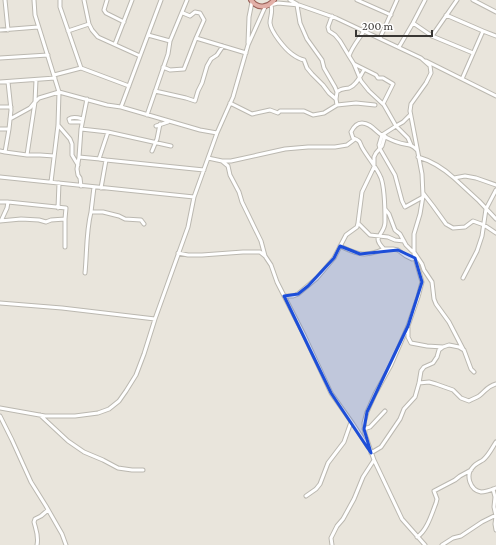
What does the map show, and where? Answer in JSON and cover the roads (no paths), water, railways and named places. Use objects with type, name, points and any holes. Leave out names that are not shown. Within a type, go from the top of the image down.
[{"type":"main road","points":[[252,1],[257,6],[261,7],[269,5],[274,0]]},
{"type":"street","points":[[5,0],[8,30]]},
{"type":"street","points":[[34,0],[35,16],[38,28],[59,92],[58,125],[51,182]]},
{"type":"street","points":[[60,0],[60,7],[81,68]]},
{"type":"street","points":[[84,0],[89,24],[98,37],[140,56]]},
{"type":"street","points":[[107,0],[104,10],[106,13],[124,22]]},
{"type":"street","points":[[115,44],[132,0]]},
{"type":"street","points":[[121,107],[161,0]]},
{"type":"street","points":[[147,115],[168,54],[170,41],[183,13],[187,0]]},
{"type":"street","points":[[290,0],[298,5]]},
{"type":"street","points":[[357,0],[391,15]]},
{"type":"street","points":[[380,38],[397,0]]},
{"type":"street","points":[[399,47],[425,0]]},
{"type":"street","points":[[432,36],[457,0]]},
{"type":"street","points":[[473,0],[496,12]]},
{"type":"street","points":[[0,408],[40,415],[75,416],[98,413],[109,409],[119,401],[136,375],[188,227],[194,197],[217,133],[233,97],[248,45],[252,1]]},
{"type":"street","points":[[248,45],[269,5],[278,3],[298,5],[332,16],[496,94]]},
{"type":"street","points":[[269,5],[272,14],[270,25],[276,35],[291,54],[304,60],[307,68],[312,74],[329,93],[336,98]]},
{"type":"street","points":[[298,5],[300,23],[307,39],[322,60],[324,68],[337,92],[337,105]]},
{"type":"street","points":[[163,67],[170,70],[184,69],[204,20],[200,13],[195,12],[190,16],[183,13]]},
{"type":"street","points":[[446,15],[483,32],[496,36]]},
{"type":"street","points":[[332,16],[328,28],[329,31],[340,41],[354,64],[359,78],[383,104],[396,126],[408,138],[411,145],[417,151]]},
{"type":"street","points":[[413,23],[432,36],[474,53]]},
{"type":"street","points":[[68,31],[89,24]]},
{"type":"street","points":[[0,30],[38,28]]},
{"type":"street","points":[[349,56],[353,47],[364,31]]},
{"type":"street","points":[[462,79],[483,32]]},
{"type":"street","points":[[148,35],[170,41]]},
{"type":"street","points":[[196,38],[246,53]]},
{"type":"street","points":[[155,91],[195,101],[207,66],[211,59],[217,55],[223,46]]},
{"type":"street","points":[[0,58],[48,55]]},
{"type":"street","points":[[421,58],[430,66],[431,73],[426,83],[411,104],[410,115],[422,174],[423,195],[420,214],[414,234],[414,252],[422,282],[408,326],[391,365],[367,412],[364,429],[371,453],[402,519],[425,545]]},
{"type":"street","points":[[354,64],[376,75],[378,78],[384,78],[393,84],[383,104]]},
{"type":"street","points":[[0,82],[36,80],[81,68],[129,86]]},
{"type":"street","points":[[337,92],[340,89],[350,88],[354,85],[364,70]]},
{"type":"street","points":[[28,155],[36,80]]},
{"type":"street","points":[[5,152],[11,107],[8,82]]},
{"type":"street","points":[[10,119],[30,108],[39,98],[59,92],[107,105],[121,107],[200,130],[217,133]]},
{"type":"street","points":[[81,186],[77,169],[82,121],[87,100]]},
{"type":"street","points":[[230,103],[252,114],[270,110],[278,113],[280,111],[296,110],[304,111],[312,115],[324,113],[337,105],[356,103],[375,105]]},
{"type":"street","points":[[0,107],[11,107]]},
{"type":"street","points":[[410,115],[384,136],[379,145],[396,174],[402,201],[405,207],[423,195]]},
{"type":"street","points":[[156,126],[170,122]]},
{"type":"street","points":[[384,249],[379,243],[378,239],[384,228],[385,208],[381,177],[359,140],[351,136],[351,132],[361,123],[364,123],[384,136],[398,142],[411,145]]},
{"type":"street","points":[[152,151],[160,124]]},
{"type":"street","points":[[58,125],[70,139],[72,144],[72,155],[78,164]]},
{"type":"street","points":[[0,129],[9,129]]},
{"type":"street","points":[[81,129],[108,132],[171,146]]},
{"type":"street","points":[[100,159],[108,132]]},
{"type":"street","points":[[208,158],[231,161],[285,149],[335,147],[347,145],[355,139]]},
{"type":"street","points":[[284,296],[298,294],[317,278],[334,258],[346,235],[357,227],[362,192],[374,165],[376,152],[380,149]]},
{"type":"street","points":[[0,151],[28,155],[54,156]]},
{"type":"street","points":[[79,157],[204,170]]},
{"type":"street","points":[[418,157],[429,160],[448,173],[479,201],[496,219]]},
{"type":"street","points":[[101,188],[106,160]]},
{"type":"street","points":[[222,161],[228,166],[230,175],[261,241],[265,256]]},
{"type":"street","points":[[454,178],[465,176],[496,185]]},
{"type":"street","points":[[0,177],[194,197]]},
{"type":"street","points":[[58,208],[59,183]]},
{"type":"street","points":[[85,273],[94,187]]},
{"type":"street","points":[[463,278],[477,251],[482,236],[486,209],[496,190]]},
{"type":"street","points":[[423,195],[434,206],[446,224],[453,228],[465,227],[473,221],[496,232]]},
{"type":"street","points":[[0,202],[66,208],[65,247]]},
{"type":"street","points":[[0,221],[7,208],[8,202]]},
{"type":"street","points":[[385,208],[394,228],[409,248],[414,252],[432,282],[436,304],[449,322],[464,350],[471,369],[474,372]]},
{"type":"street","points":[[91,212],[103,212],[125,219],[141,220],[144,224]]},
{"type":"street","points":[[0,221],[21,219],[46,222],[65,219]]},
{"type":"street","points":[[358,224],[370,235],[404,241]]},
{"type":"street","points":[[340,246],[360,254],[369,254],[384,249],[393,249],[398,250],[412,259],[415,258]]},
{"type":"street","points":[[178,254],[202,255],[260,252],[265,256],[271,265],[277,282],[331,393],[371,453]]},
{"type":"street","points":[[0,303],[62,308],[155,319]]},
{"type":"street","points":[[408,326],[408,337],[411,343],[435,348],[449,346],[459,347],[464,350]]},
{"type":"street","points":[[371,453],[381,447],[400,419],[404,409],[416,397],[421,370],[424,367],[434,363],[439,350],[443,347]]},
{"type":"street","points":[[419,383],[429,382],[453,390],[461,398],[468,401],[478,397],[486,389],[496,384]]},
{"type":"street","points":[[364,429],[370,427],[385,411]]},
{"type":"street","points":[[40,415],[68,442],[84,452],[118,468],[143,470]]},
{"type":"street","points":[[0,416],[31,482],[62,534],[66,545]]},
{"type":"street","points":[[306,496],[320,484],[328,463],[344,442],[351,422]]},
{"type":"street","points":[[417,537],[424,529],[436,503],[437,499],[434,491],[471,470],[472,467],[487,456],[496,442]]},
{"type":"street","points":[[332,545],[331,538],[354,499],[363,477],[374,460]]},
{"type":"street","points":[[471,470],[470,478],[474,489],[480,492],[486,492],[495,488],[494,510],[496,515],[496,530]]},
{"type":"street","points":[[37,545],[38,534],[34,522],[35,519],[48,510]]},
{"type":"street","points":[[442,545],[453,538],[461,536],[482,522],[496,515]]}]
